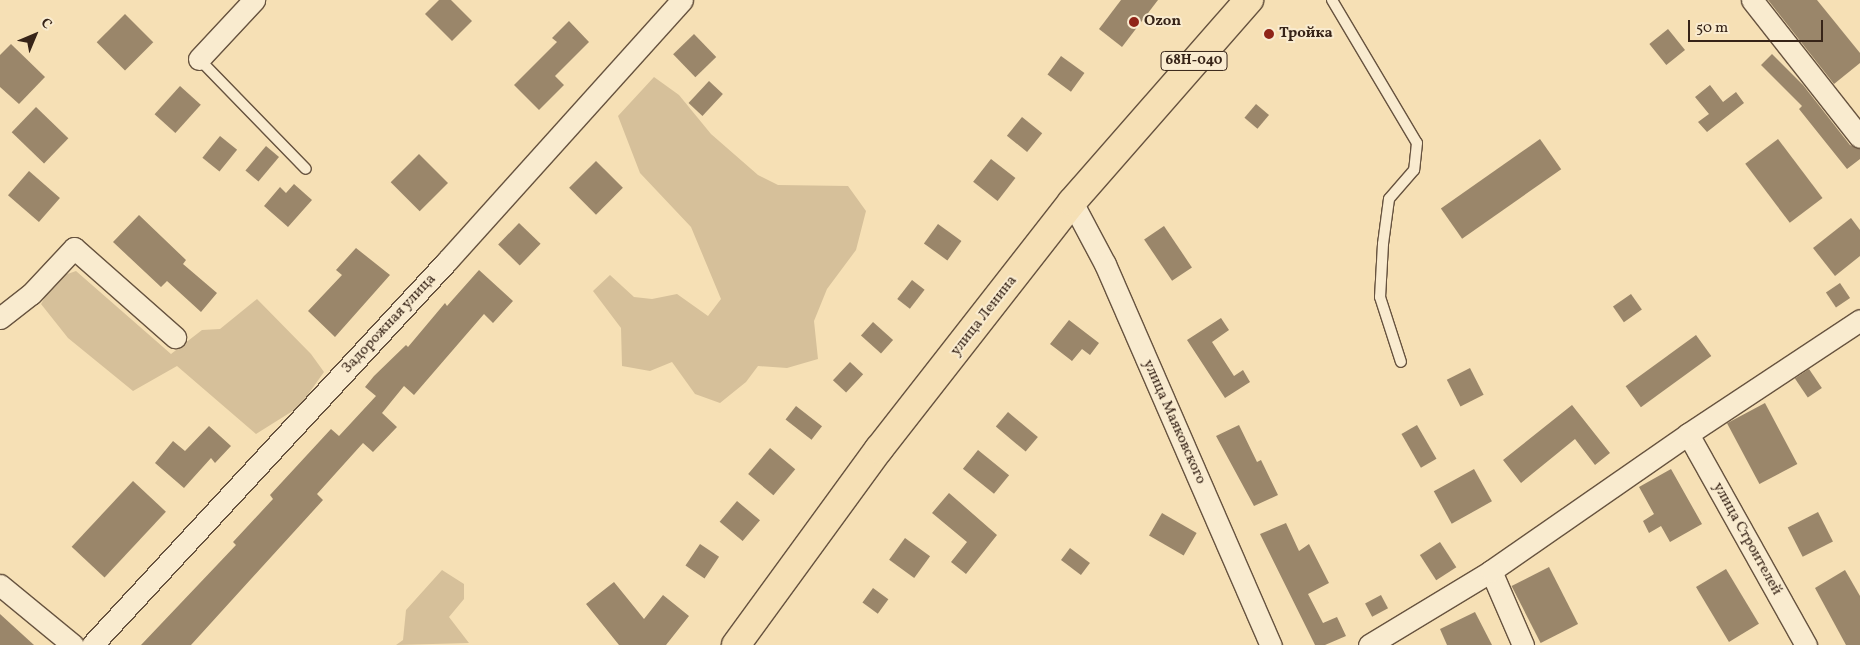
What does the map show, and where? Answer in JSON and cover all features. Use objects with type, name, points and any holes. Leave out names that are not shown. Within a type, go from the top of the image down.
[{"type":"main road","name":"улица Ленина","points":[[736,645],[879,449],[1072,202],[1139,123],[1249,0]]},
{"type":"street","points":[[199,59],[254,0]]},
{"type":"street","name":"Задорожная улица","points":[[92,645],[447,262],[682,0]]},
{"type":"street","points":[[1752,0],[1860,137]]},
{"type":"street","name":"улица Маяковского","points":[[1072,202],[1105,264],[1271,645]]},
{"type":"street","points":[[0,318],[31,294],[74,248],[175,337]]},
{"type":"street","points":[[1369,645],[1491,571],[1688,434],[1860,320]]},
{"type":"street","name":"улица Строителей","points":[[1688,434],[1806,645]]},
{"type":"street","points":[[1491,571],[1523,645]]},
{"type":"street","points":[[0,586],[72,645]]},
{"type":"lane","points":[[1332,0],[1417,143],[1414,170],[1389,199],[1383,244],[1380,297],[1401,362]]},
{"type":"lane","points":[[199,59],[306,169]]},
{"type":"shaded area","points":[[654,77],[679,95],[711,134],[758,175],[778,185],[848,186],[866,211],[856,250],[827,289],[814,321],[818,359],[787,368],[758,366],[746,382],[720,403],[695,394],[672,362],[650,371],[622,366],[621,328],[593,291],[610,275],[634,297],[652,299],[677,294],[708,316],[721,299],[691,227],[640,173],[618,116]]},
{"type":"shaded area","points":[[76,271],[171,354],[202,330],[220,329],[257,299],[311,354],[324,372],[299,407],[256,434],[177,366],[133,391],[68,338],[41,304],[56,278]]},
{"type":"shaded area","points":[[442,570],[464,584],[464,599],[449,617],[469,643],[396,645],[403,640],[406,610]]},
{"type":"building","points":[[439,0],[451,0],[472,21],[452,41],[425,14]]},
{"type":"building","points":[[1121,0],[1158,0],[1122,47],[1099,29]]},
{"type":"building","points":[[1768,0],[1817,0],[1860,53],[1860,63],[1834,84]]},
{"type":"building","points":[[125,14],[153,42],[125,71],[97,42]]},
{"type":"building","points":[[569,21],[589,42],[555,76],[564,85],[539,110],[514,85],[557,42],[552,38]]},
{"type":"building","points":[[1668,29],[1685,50],[1666,65],[1649,44]]},
{"type":"building","points":[[694,34],[716,57],[695,77],[673,54]]},
{"type":"building","points":[[11,44],[45,77],[19,104],[0,87],[0,55]]},
{"type":"building","points":[[1772,54],[1803,85],[1850,145],[1860,149],[1860,159],[1847,169],[1799,109],[1802,106],[1761,65]]},
{"type":"building","points":[[1061,56],[1084,73],[1071,92],[1047,75]]},
{"type":"building","points":[[709,81],[723,94],[702,116],[689,103]]},
{"type":"building","points":[[1710,85],[1723,102],[1736,92],[1744,103],[1707,132],[1698,122],[1709,114],[1695,97]]},
{"type":"building","points":[[180,86],[201,105],[175,133],[155,114]]},
{"type":"building","points":[[1256,104],[1269,115],[1257,129],[1244,118]]},
{"type":"building","points":[[36,107],[68,138],[44,163],[12,132]]},
{"type":"building","points":[[1022,117],[1042,133],[1027,152],[1007,136]]},
{"type":"building","points":[[220,136],[237,150],[219,172],[202,158]]},
{"type":"building","points":[[1540,139],[1561,169],[1462,239],[1441,208]]},
{"type":"building","points":[[1778,139],[1823,198],[1790,223],[1745,164]]},
{"type":"building","points":[[266,146],[279,157],[258,181],[245,171]]},
{"type":"building","points":[[419,154],[448,183],[420,211],[391,182]]},
{"type":"building","points":[[991,159],[1015,178],[998,201],[973,182]]},
{"type":"building","points":[[596,161],[623,188],[596,215],[569,188]]},
{"type":"building","points":[[29,171],[60,198],[39,222],[8,195]]},
{"type":"building","points":[[294,184],[312,200],[288,227],[264,206],[280,187],[286,193]]},
{"type":"building","points":[[139,215],[186,260],[183,264],[217,293],[201,312],[167,281],[161,287],[113,242]]},
{"type":"building","points":[[1851,218],[1860,230],[1860,256],[1835,276],[1813,248]]},
{"type":"building","points":[[519,223],[541,244],[520,265],[498,245]]},
{"type":"building","points":[[938,224],[961,241],[947,260],[924,243]]},
{"type":"building","points":[[1164,226],[1192,267],[1172,281],[1144,239]]},
{"type":"building","points":[[356,248],[390,275],[335,337],[308,311],[342,275],[336,270]]},
{"type":"building","points":[[479,270],[513,301],[493,323],[484,314],[414,395],[404,386],[382,413],[397,427],[373,452],[363,443],[317,494],[323,500],[191,645],[141,645],[236,545],[233,542],[273,499],[270,495],[331,429],[339,436],[376,396],[365,387],[406,345],[408,347],[445,303],[447,306]]},
{"type":"building","points":[[912,280],[925,290],[910,309],[897,299]]},
{"type":"building","points":[[1840,283],[1850,298],[1836,307],[1826,293]]},
{"type":"building","points":[[1631,294],[1642,310],[1624,322],[1613,307]]},
{"type":"building","points":[[1221,318],[1229,330],[1212,342],[1234,376],[1243,370],[1250,382],[1225,398],[1187,340]]},
{"type":"building","points":[[1069,320],[1099,343],[1090,355],[1082,349],[1072,361],[1050,344]]},
{"type":"building","points":[[873,322],[893,340],[881,353],[861,335]]},
{"type":"building","points":[[1696,335],[1711,356],[1641,407],[1626,386]]},
{"type":"building","points":[[850,362],[863,374],[846,393],[833,380]]},
{"type":"building","points":[[1470,368],[1484,395],[1460,407],[1447,380]]},
{"type":"building","points":[[1809,369],[1822,388],[1808,398],[1795,379]]},
{"type":"building","points":[[1765,403],[1797,464],[1759,484],[1727,423]]},
{"type":"building","points":[[1572,405],[1610,453],[1595,465],[1575,439],[1521,483],[1503,460]]},
{"type":"building","points":[[796,406],[822,426],[812,440],[786,419]]},
{"type":"building","points":[[1008,412],[1038,437],[1026,452],[996,427]]},
{"type":"building","points":[[1239,425],[1257,462],[1261,460],[1278,495],[1254,506],[1216,436]]},
{"type":"building","points":[[1417,425],[1436,459],[1421,468],[1401,434]]},
{"type":"building","points":[[209,426],[231,446],[215,463],[211,458],[184,488],[155,463],[173,441],[185,451]]},
{"type":"building","points":[[770,448],[795,469],[773,495],[748,474]]},
{"type":"building","points":[[978,450],[1009,475],[994,494],[963,469]]},
{"type":"building","points":[[1474,469],[1492,501],[1452,524],[1434,491]]},
{"type":"building","points":[[1671,469],[1702,524],[1670,542],[1661,526],[1649,533],[1643,521],[1654,514],[1639,487]]},
{"type":"building","points":[[133,481],[166,512],[105,578],[72,547]]},
{"type":"building","points":[[949,493],[997,535],[966,574],[951,562],[967,542],[932,513]]},
{"type":"building","points":[[737,501],[760,520],[743,541],[720,522]]},
{"type":"building","points":[[1818,512],[1833,541],[1803,557],[1788,527]]},
{"type":"building","points":[[1162,513],[1197,533],[1184,556],[1149,536]]},
{"type":"building","points":[[1286,523],[1299,551],[1309,544],[1329,583],[1308,594],[1323,623],[1337,617],[1346,636],[1325,645],[1315,645],[1260,534]]},
{"type":"building","points":[[905,538],[930,556],[914,578],[889,560]]},
{"type":"building","points":[[1440,542],[1456,567],[1436,580],[1420,555]]},
{"type":"building","points":[[700,544],[719,557],[705,578],[685,566]]},
{"type":"building","points":[[1070,548],[1090,563],[1081,575],[1061,560]]},
{"type":"building","points":[[1549,567],[1578,624],[1541,643],[1512,586]]},
{"type":"building","points":[[1726,569],[1759,624],[1729,642],[1696,587]]},
{"type":"building","points":[[1845,570],[1860,596],[1860,645],[1846,645],[1815,588]]},
{"type":"building","points":[[614,582],[644,619],[663,595],[689,616],[666,645],[619,645],[586,604]]},
{"type":"building","points":[[873,588],[888,599],[878,614],[862,603]]},
{"type":"building","points":[[1381,595],[1388,608],[1372,617],[1365,603]]},
{"type":"building","points":[[1475,612],[1492,645],[1447,645],[1440,629]]},
{"type":"building","points":[[0,614],[34,645],[0,645]]},
{"type":"place","name":"Ozon","points":[[1134,22]]},
{"type":"place","name":"Тройка","points":[[1269,34]]}]
